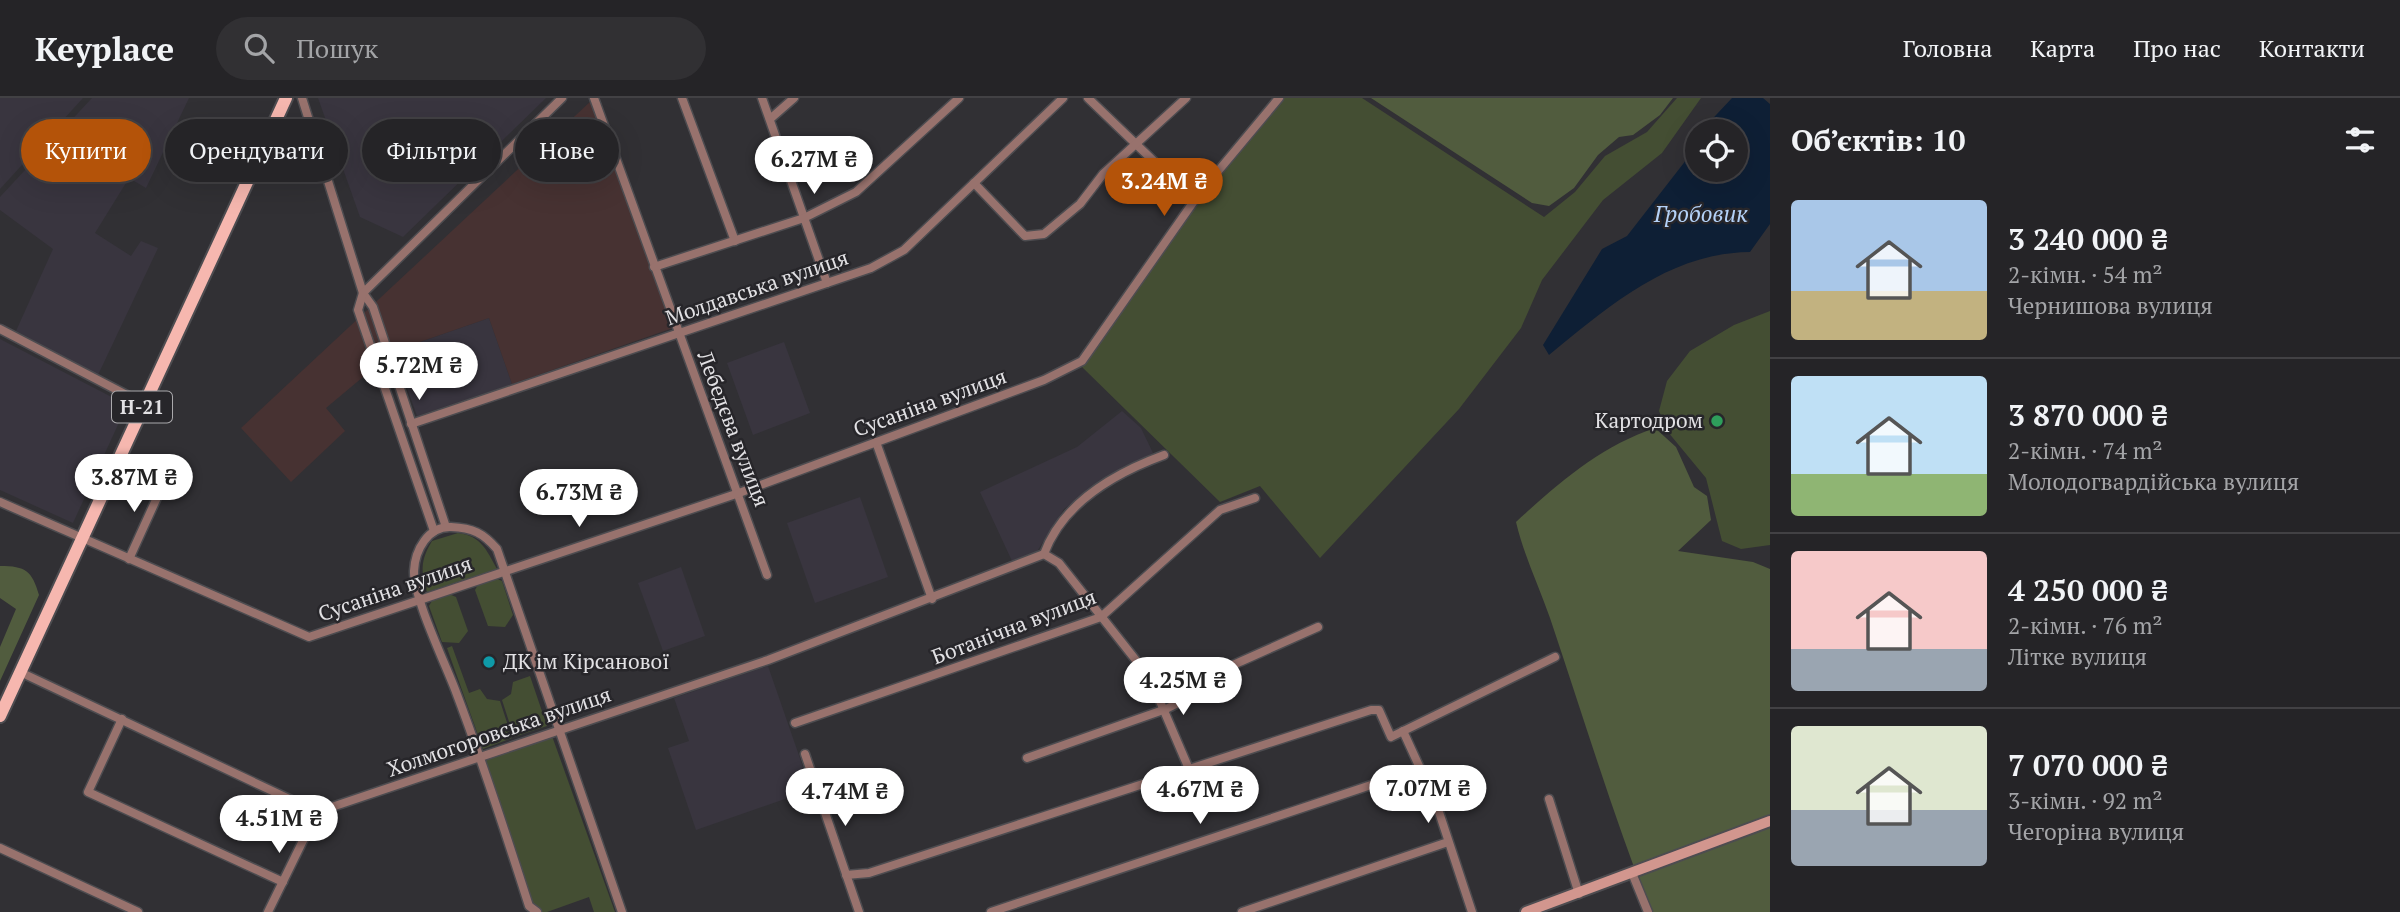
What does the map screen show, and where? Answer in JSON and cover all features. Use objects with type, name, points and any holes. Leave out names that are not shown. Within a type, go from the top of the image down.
[{"type":"main road","name":"Н-21","points":[[0,716],[286,98]]},
{"type":"main road","points":[[1526,912],[1770,821]]},
{"type":"street","points":[[302,98],[363,293],[373,307],[446,527]]},
{"type":"street","points":[[434,531],[358,310],[363,293],[562,98]]},
{"type":"street","name":"Лебедєва вулиця","points":[[594,98],[767,575]]},
{"type":"street","points":[[682,98],[734,241]]},
{"type":"street","points":[[762,98],[827,283]]},
{"type":"street","points":[[770,120],[794,98]]},
{"type":"street","points":[[654,267],[804,218],[856,192],[959,98]]},
{"type":"street","name":"Молдавська вулиця","points":[[411,424],[871,268],[904,250],[1063,98]]},
{"type":"street","points":[[1088,98],[1134,145],[1163,170],[1199,194],[1279,98]]},
{"type":"street","points":[[974,183],[1025,236],[1044,234],[1080,204],[1103,174],[1186,98]]},
{"type":"street","name":"Сусаніна вулиця","points":[[0,502],[309,637],[739,493],[1044,380],[1082,361],[1199,194]]},
{"type":"street","points":[[0,329],[144,404]]},
{"type":"street","points":[[876,442],[932,599]]},
{"type":"street","points":[[1164,455],[1106,483],[1066,512],[1044,554],[1059,563],[1150,678],[1166,709],[1189,769]]},
{"type":"street","points":[[129,559],[165,480]]},
{"type":"street","name":"Ботанічна вулиця","points":[[795,723],[1101,617],[1220,510],[1255,498]]},
{"type":"street","points":[[537,912],[529,905],[481,757],[414,574],[416,558],[423,541],[434,531],[446,527],[469,528],[484,534],[497,549],[622,912]]},
{"type":"street","name":"Холмогоровська вулиця","points":[[317,811],[768,660],[1044,554]]},
{"type":"street","points":[[1027,758],[1166,709],[1188,698],[1224,669],[1318,628]]},
{"type":"street","points":[[846,875],[869,873],[1371,710],[1380,710],[1391,737],[1555,657]]},
{"type":"street","points":[[20,671],[317,811],[268,912]]},
{"type":"street","points":[[122,719],[88,792],[283,882]]},
{"type":"street","points":[[1403,732],[1436,803],[1472,912]]},
{"type":"street","points":[[805,754],[859,912]]},
{"type":"street","points":[[991,912],[1419,769]]},
{"type":"street","points":[[1549,799],[1579,894]]},
{"type":"street","points":[[1242,912],[1448,842]]},
{"type":"street","points":[[0,848],[138,912]]},
{"type":"street","points":[[1632,873],[1648,912]]},
{"type":"shaded area","points":[[0,98],[83,98],[64,119],[21,119],[21,166],[0,189]]},
{"type":"shaded area","points":[[92,98],[189,98],[179,119],[165,119],[165,148],[151,178],[151,119],[72,119]]},
{"type":"shaded area","points":[[318,98],[546,98],[524,119],[515,119],[515,128],[501,142],[501,119],[362,119],[362,182],[460,182],[403,237],[360,217],[348,182],[348,119],[325,119]]},
{"type":"shaded area","points":[[591,101],[598,119],[572,119]]},
{"type":"shaded area","points":[[515,172],[515,182],[619,182],[619,179],[673,328],[512,384],[489,318],[394,351],[326,408],[345,431],[291,482],[241,428]]},
{"type":"shaded area","points":[[21,174],[21,182],[127,182],[95,233],[131,256],[141,241],[158,248],[98,375],[16,331],[53,249],[0,210],[0,197]]},
{"type":"shaded area","points":[[136,182],[149,182],[146,188]]},
{"type":"shaded area","points":[[489,318],[512,384],[417,416],[394,351]]},
{"type":"shaded area","points":[[0,339],[127,405],[73,523],[0,490]]},
{"type":"shaded area","points":[[784,342],[810,413],[753,435],[727,363]]},
{"type":"shaded area","points":[[1122,411],[1141,428],[1153,453],[1104,480],[1064,509],[1036,553],[1012,561],[980,492],[1077,447]]},
{"type":"shaded area","points":[[860,497],[888,577],[815,603],[787,523]]},
{"type":"shaded area","points":[[681,567],[705,636],[663,651],[638,583]]},
{"type":"shaded area","points":[[768,666],[811,790],[696,830],[668,748],[689,741],[674,698]]},
{"type":"green space","points":[[1282,98],[1362,98],[1544,217],[1575,192],[1605,156],[1647,132],[1677,98],[1701,98],[1662,153],[1603,200],[1542,280],[1521,328],[1459,409],[1320,558],[1260,486],[1220,502],[1082,367],[1196,202]]},
{"type":"green space","points":[[1371,98],[1673,98],[1660,115],[1633,135],[1619,137],[1598,155],[1574,188],[1549,206],[1532,203]]},
{"type":"green space","name":"Картодром","points":[[1770,311],[1770,545],[1741,549],[1722,541],[1706,478],[1668,432],[1659,411],[1667,381],[1690,351],[1734,325]]},
{"type":"green space","points":[[1655,428],[1676,447],[1694,487],[1707,496],[1711,520],[1678,551],[1753,562],[1770,569],[1770,912],[1651,912],[1519,535],[1516,522],[1564,480],[1616,445]]},
{"type":"green space","points":[[458,533],[478,540],[497,569],[427,592],[423,566],[428,548],[432,541]]},
{"type":"green space","points":[[0,566],[16,567],[27,572],[34,580],[39,595],[0,681],[0,647],[16,609],[0,598]]},
{"type":"green space","points":[[495,578],[502,581],[513,615],[505,627],[488,626],[475,590],[479,583]]},
{"type":"green space","points":[[449,594],[456,597],[468,631],[459,643],[442,642],[429,606],[433,599]]},
{"type":"green space","points":[[452,646],[469,693],[480,689],[487,699],[500,701],[512,738],[483,749],[447,648]]},
{"type":"green space","points":[[530,676],[547,726],[514,737],[502,700],[511,694],[513,682]]},
{"type":"green space","points":[[552,736],[615,912],[594,912],[589,897],[547,912],[536,912],[485,760]]},
{"type":"water","name":"Гробовик","points":[[1732,98],[1763,98],[1770,104],[1770,224],[1750,252],[1721,255],[1667,272],[1618,301],[1549,355],[1543,345],[1602,249],[1627,236],[1685,161],[1685,182],[1748,182],[1748,119],[1712,119]]},
{"type":"place","name":"Картодром","points":[[1717,421]]},
{"type":"place","name":"ДК ім Кірсанової","points":[[489,662]]}]
